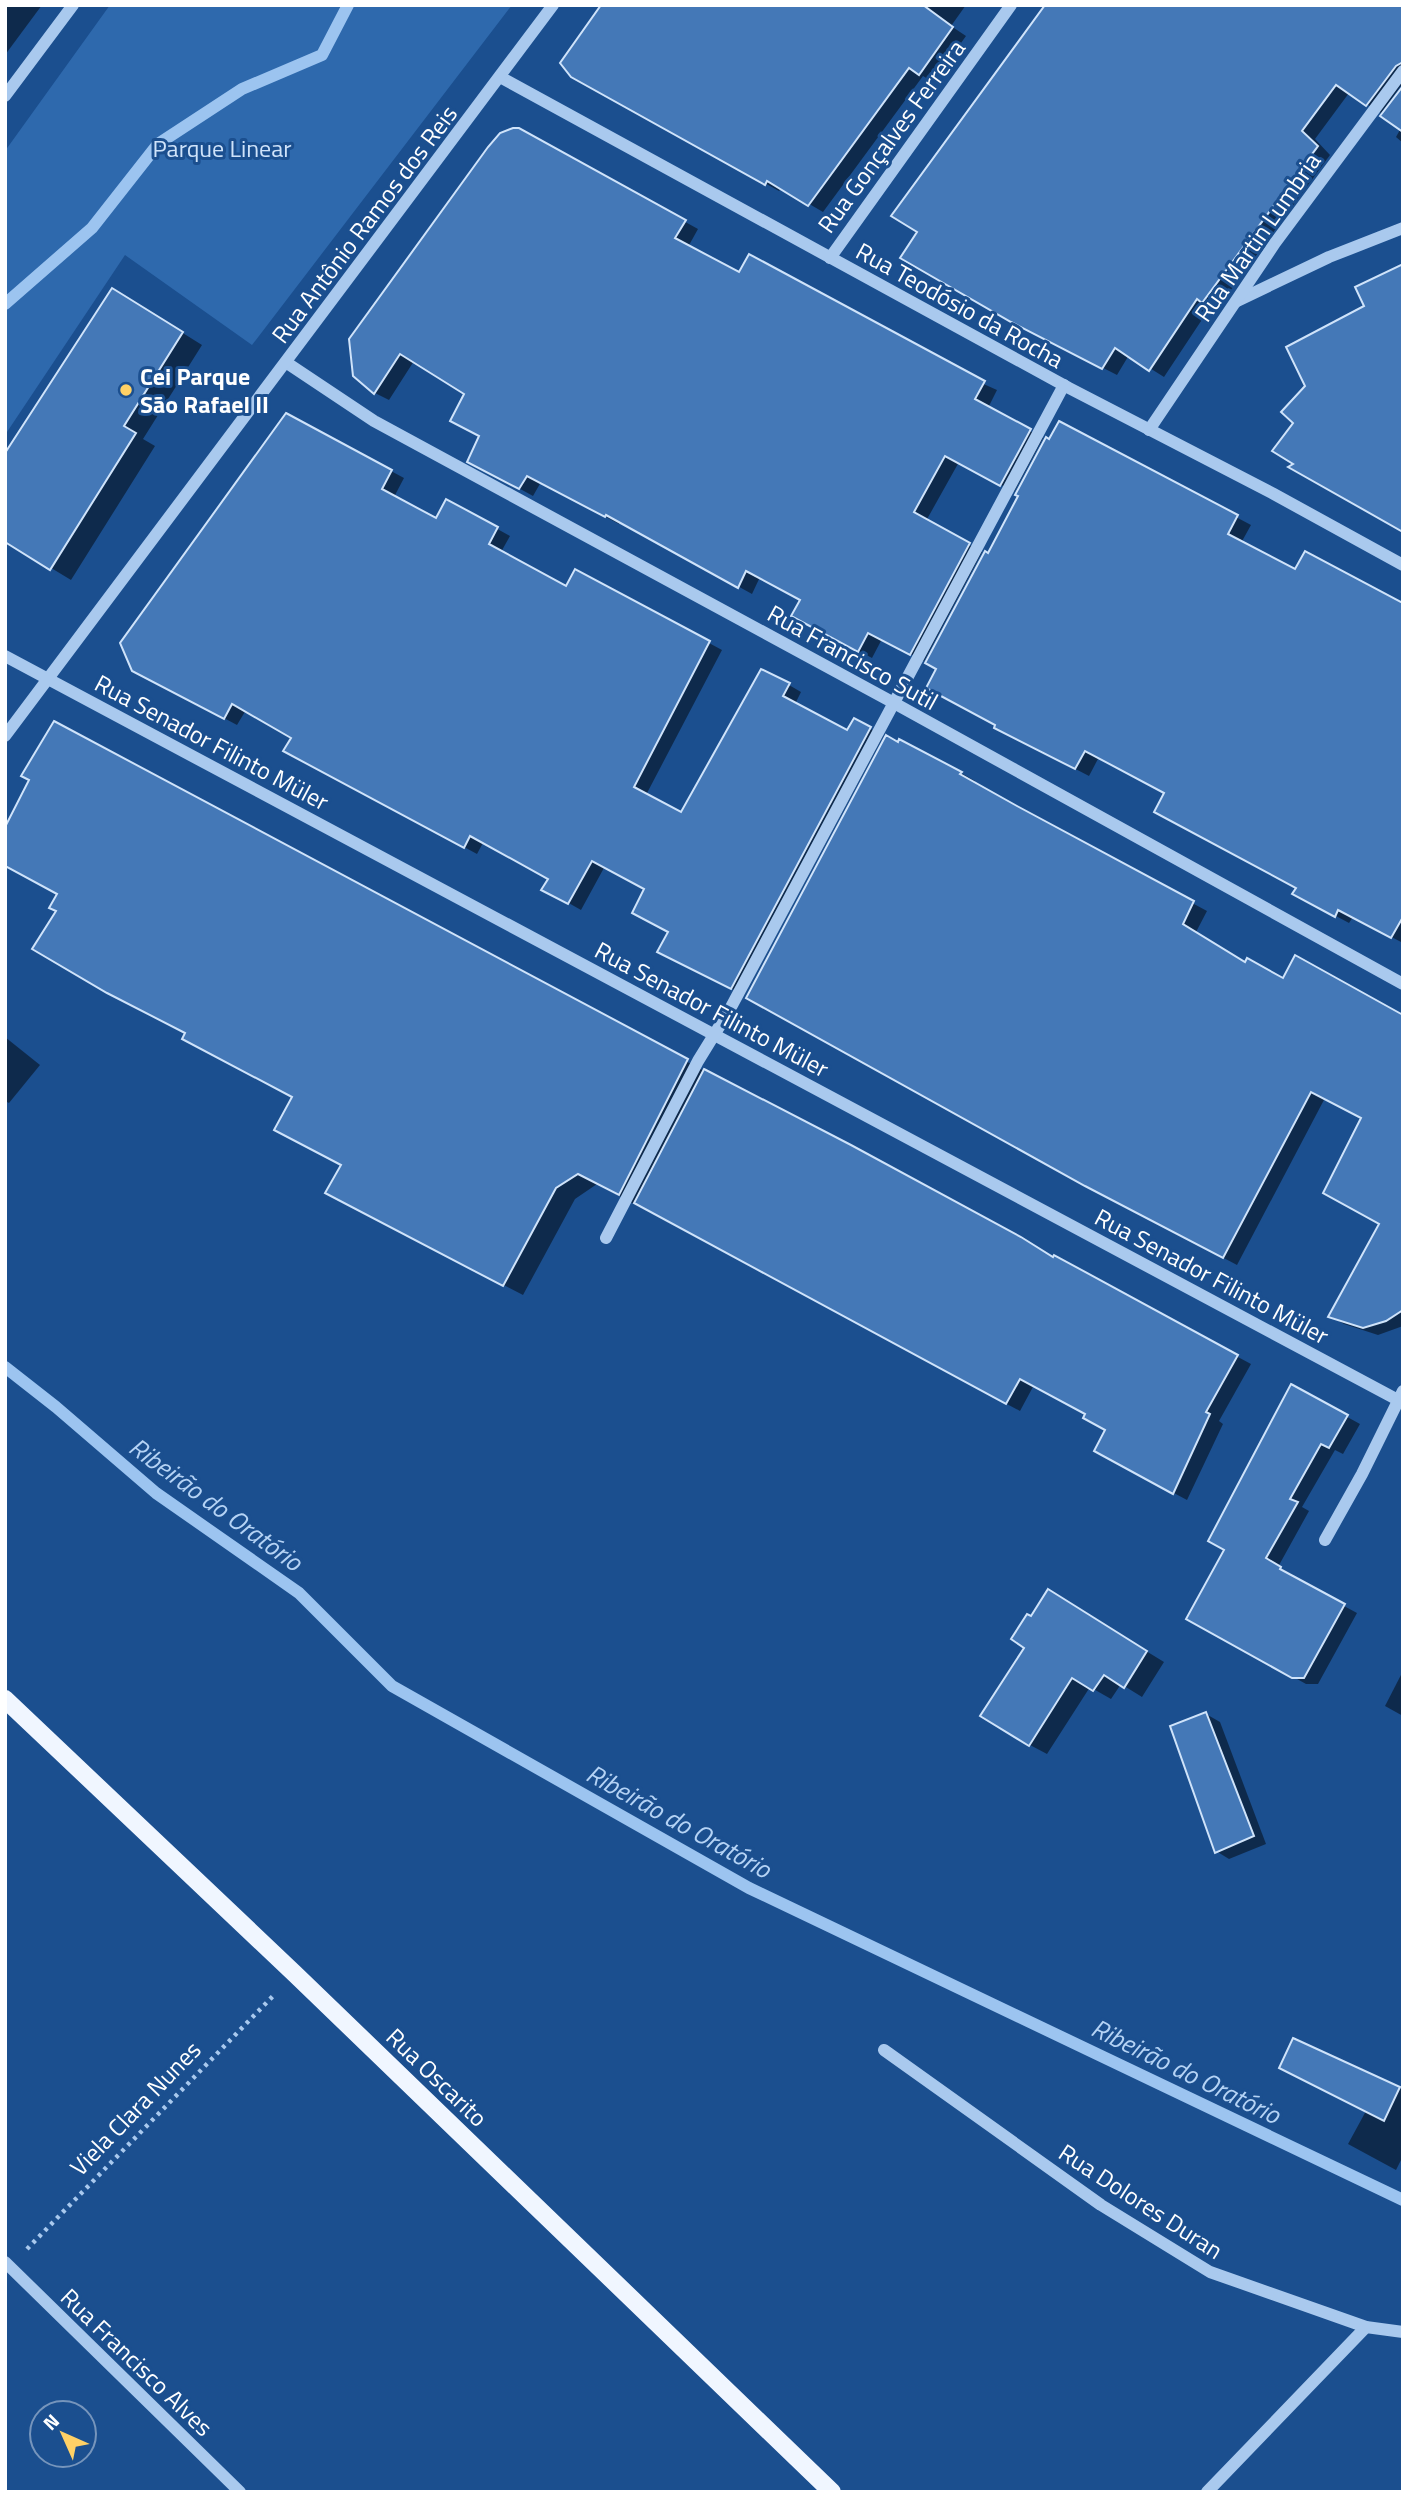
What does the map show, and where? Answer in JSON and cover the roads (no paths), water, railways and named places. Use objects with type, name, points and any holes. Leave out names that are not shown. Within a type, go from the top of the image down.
[{"type":"main road","name":"Rua Oscarito","points":[[5,1699],[296,1974],[832,2492]]},
{"type":"street","points":[[5,96],[73,5]]},
{"type":"street","name":"Rua Antônio Ramos dos Reis","points":[[5,736],[553,5]]},
{"type":"street","name":"Rua Gonçalves Ferreira","points":[[830,258],[1011,5]]},
{"type":"street","name":"Rua Martin Lumbria","points":[[1149,430],[1275,243],[1403,71]]},
{"type":"street","name":"Rua Teodósio da Rocha","points":[[500,77],[1064,385],[1272,493],[1403,565]]},
{"type":"street","points":[[1236,301],[1329,257],[1403,228]]},
{"type":"street","name":"Rua Francisco Sutil","points":[[287,363],[374,421],[894,703],[1403,984]]},
{"type":"street","points":[[606,1238],[1064,385]]},
{"type":"street","name":"Rua Senador Filinto Müler","points":[[5,656],[1401,1396]]},
{"type":"street","points":[[1325,1540],[1401,1396]]},
{"type":"street","name":"Rua Dolores Duran","points":[[884,2050],[1101,2205],[1210,2273],[1366,2327],[1403,2332]]},
{"type":"street","name":"Rua Francisco Alves","points":[[7,2267],[240,2492]]},
{"type":"street","points":[[1206,2492],[1366,2327]]},
{"type":"waterway","points":[[5,304],[92,228],[158,144],[242,89],[322,55],[348,5]]},
{"type":"waterway","name":"Ribeirão do Oratório","points":[[5,1367],[156,1493],[299,1593],[392,1686],[749,1888],[1403,2200]]},
{"type":"place","name":"Cei Parque São Rafael II","points":[[126,390]]},
{"type":"park label","name":"Parque Linear","points":[[222,148]]}]
